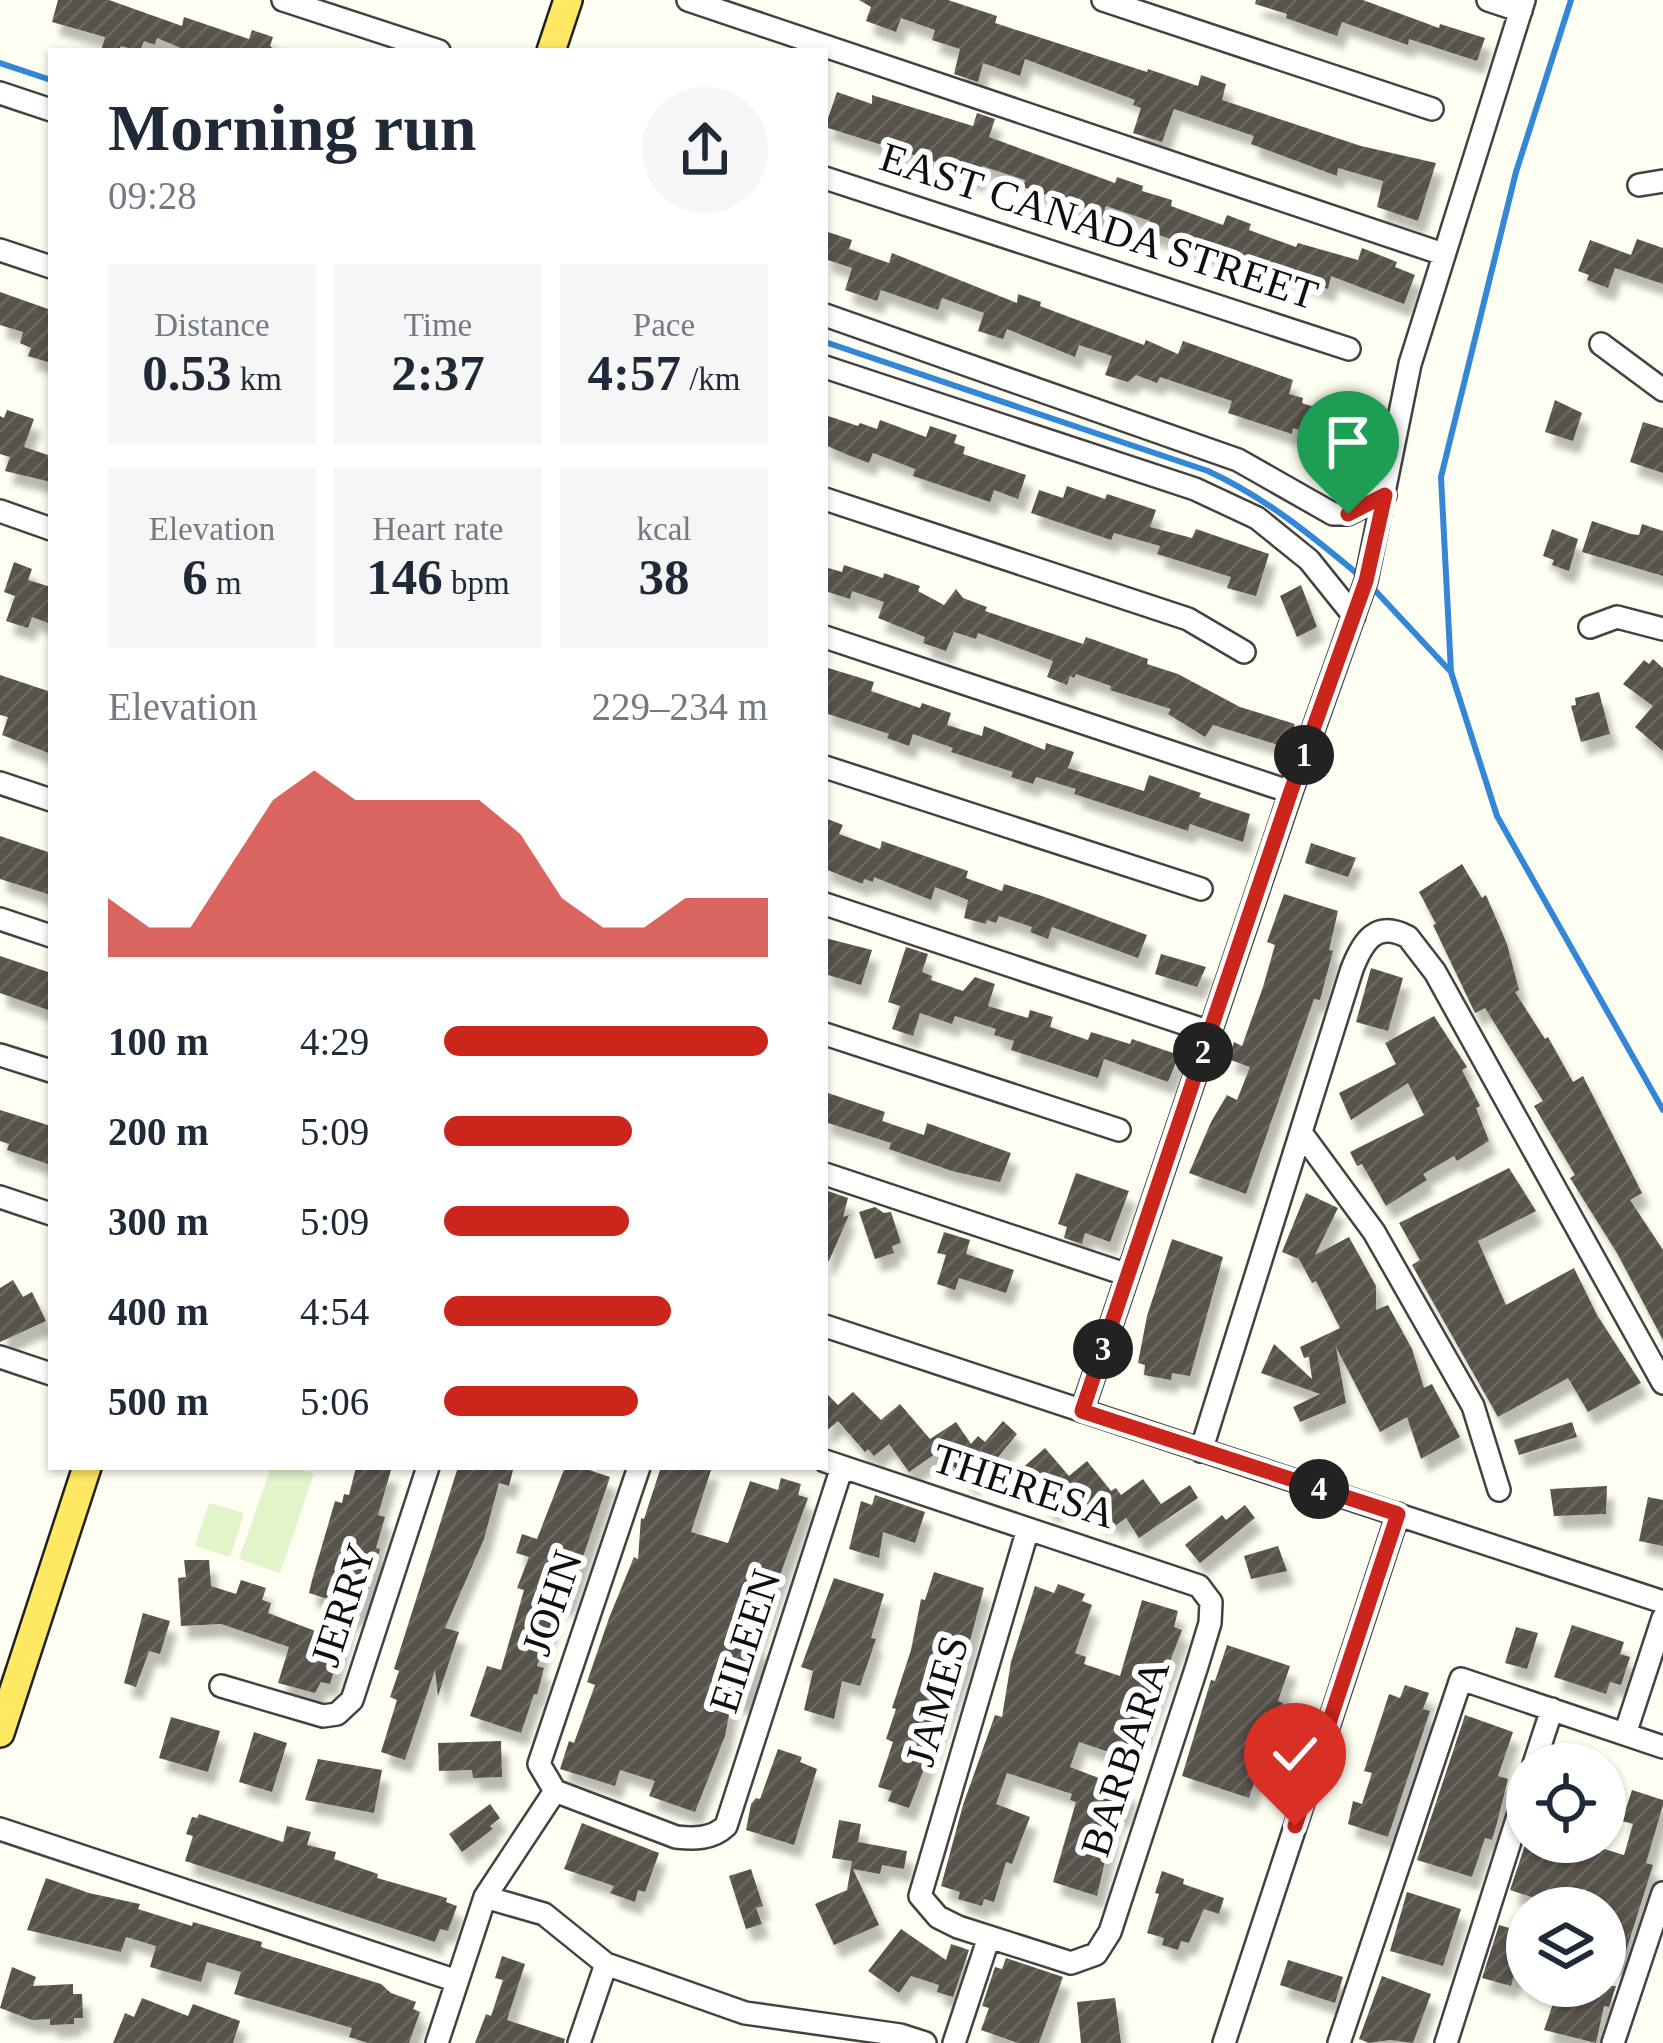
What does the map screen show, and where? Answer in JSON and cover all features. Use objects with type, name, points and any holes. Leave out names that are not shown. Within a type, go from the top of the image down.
[{"type":"main road","points":[[552,48],[568,0]]},
{"type":"main road","points":[[0,1733],[86,1470]]},
{"type":"street","points":[[284,0],[431,48]]},
{"type":"street","points":[[688,0],[1443,254]]},
{"type":"street","points":[[1102,0],[1432,110]]},
{"type":"street","points":[[1082,1411],[1366,581],[1410,364],[1522,5],[1489,0]]},
{"type":"street","points":[[0,93],[48,109]]},
{"type":"street","name":"EAST CANADA STREET","points":[[828,179],[1349,349]]},
{"type":"street","points":[[1639,185],[1663,181]]},
{"type":"street","points":[[0,250],[48,265]]},
{"type":"street","points":[[828,316],[1238,460],[1333,514],[1348,514],[1385,495]]},
{"type":"street","points":[[1601,344],[1663,390]]},
{"type":"street","points":[[828,368],[1195,489],[1257,518],[1309,560],[1354,616]]},
{"type":"street","points":[[828,500],[1188,619],[1244,652]]},
{"type":"street","points":[[0,511],[48,528]]},
{"type":"street","points":[[1590,627],[1617,617],[1663,628]]},
{"type":"street","points":[[828,638],[1291,791]]},
{"type":"street","points":[[828,768],[1201,889]]},
{"type":"street","points":[[0,783],[48,799]]},
{"type":"street","points":[[828,905],[1210,1032]]},
{"type":"street","points":[[0,919],[48,935]]},
{"type":"street","points":[[1201,1451],[1361,945],[1379,921],[1408,937],[1435,972],[1663,1384]]},
{"type":"street","points":[[828,1035],[1119,1130]]},
{"type":"street","points":[[0,1054],[48,1070]]},
{"type":"street","points":[[1303,1134],[1374,1232],[1473,1406],[1499,1490]]},
{"type":"street","points":[[828,1175],[1128,1275]]},
{"type":"street","points":[[0,1197],[48,1213]]},
{"type":"street","points":[[828,1327],[1663,1602]]},
{"type":"street","points":[[0,1357],[48,1373]]},
{"type":"street","name":"THERESA","points":[[833,1464],[1198,1586]]},
{"type":"street","name":"EILEEN","points":[[555,1791],[676,1838],[716,1835],[726,1826],[833,1464]]},
{"type":"street","name":"JERRY","points":[[221,1686],[323,1717],[337,1714],[352,1700],[427,1470]]},
{"type":"street","name":"JOHN","points":[[555,1791],[539,1764],[638,1470]]},
{"type":"street","points":[[1224,2043],[1398,1514]]},
{"type":"street","name":"JAMES","points":[[989,1937],[938,1917],[920,1896],[1028,1529]]},
{"type":"street","name":"BARBARA","points":[[989,1937],[1071,1963],[1096,1954],[1110,1932],[1210,1623],[1211,1602],[1198,1586]]},
{"type":"street","points":[[1625,1734],[1663,1618]]},
{"type":"street","points":[[1340,2043],[1461,1679],[1663,1747]]},
{"type":"street","points":[[1541,1743],[1552,1709]]},
{"type":"street","points":[[436,2043],[484,1897],[555,1791]]},
{"type":"street","points":[[0,1829],[457,1981]]},
{"type":"street","points":[[1446,2043],[1506,1854]]},
{"type":"street","points":[[1613,2043],[1663,1892]]},
{"type":"street","points":[[484,1897],[544,1915],[606,1964],[745,2013],[900,2035],[925,2043]]},
{"type":"street","points":[[954,2043],[989,1937]]},
{"type":"street","points":[[579,2043],[606,1964]]},
{"type":"green space","points":[[270,1470],[314,1474],[280,1573],[239,1559]]},
{"type":"green space","points":[[209,1503],[244,1513],[230,1557],[195,1546]]},
{"type":"building","points":[[58,0],[109,0],[182,26],[184,17],[249,39],[252,30],[273,37],[272,48],[181,48],[157,38],[155,45],[144,41],[141,48],[102,48],[105,37],[52,22]]},
{"type":"building","points":[[859,0],[948,0],[997,16],[995,23],[1147,72],[1198,86],[1201,75],[1226,84],[1222,100],[1361,146],[1436,163],[1418,221],[1377,207],[1383,181],[1338,168],[1337,176],[1251,144],[1254,136],[1174,109],[1162,142],[1133,133],[1141,108],[1133,105],[1135,100],[1025,59],[1020,76],[983,63],[978,82],[954,74],[960,49],[932,40],[935,30],[901,18],[896,32],[866,21],[871,7]]},
{"type":"building","points":[[1256,0],[1363,0],[1439,28],[1440,24],[1485,38],[1477,61],[1409,39],[1408,45],[1342,22],[1337,36],[1286,18],[1287,14],[1255,4]]},
{"type":"building","points":[[837,92],[872,104],[872,95],[973,126],[977,113],[995,119],[989,137],[1115,183],[1117,177],[1143,186],[1142,191],[1172,200],[1171,206],[1223,225],[1227,215],[1251,224],[1249,230],[1296,247],[1298,243],[1358,260],[1362,248],[1415,275],[1404,304],[1331,276],[1328,289],[1147,231],[1150,221],[1106,206],[1101,220],[1084,214],[1086,208],[1023,187],[1025,180],[982,166],[978,179],[828,128]]},
{"type":"building","points":[[828,232],[852,240],[849,249],[889,263],[892,253],[1017,303],[1018,294],[1144,345],[1146,340],[1178,354],[1183,341],[1293,380],[1289,394],[1303,398],[1302,403],[1356,421],[1348,446],[1228,413],[1232,401],[1160,377],[1157,383],[1136,375],[1128,382],[1105,375],[1112,356],[1079,345],[1075,357],[1007,329],[1003,339],[978,331],[984,313],[942,298],[938,310],[881,290],[877,301],[845,290],[852,268],[828,260]]},
{"type":"building","points":[[1637,239],[1663,248],[1663,284],[1615,268],[1608,288],[1578,271],[1590,240],[1631,255]]},
{"type":"building","points":[[0,292],[48,309],[48,362],[28,356],[31,348],[20,343],[23,332],[0,325]]},
{"type":"building","points":[[1555,400],[1582,413],[1573,441],[1545,432]]},
{"type":"building","points":[[7,410],[34,419],[24,447],[48,455],[48,481],[5,471],[10,457],[0,454],[0,416],[4,418]]},
{"type":"building","points":[[828,416],[877,429],[880,420],[926,437],[930,426],[957,435],[954,443],[965,447],[963,454],[1026,475],[1018,499],[994,490],[990,502],[913,476],[915,469],[873,453],[869,463],[828,446]]},
{"type":"building","points":[[1643,422],[1663,428],[1663,473],[1630,462]]},
{"type":"building","points":[[1067,486],[1156,510],[1150,527],[1192,538],[1196,529],[1269,554],[1256,596],[1227,588],[1231,577],[1157,554],[1160,546],[1114,533],[1111,540],[1031,513],[1039,490],[1063,498]]},
{"type":"building","points":[[1592,521],[1631,534],[1639,535],[1642,524],[1663,531],[1663,576],[1582,552]]},
{"type":"building","points":[[1552,529],[1578,539],[1569,571],[1543,556]]},
{"type":"building","points":[[14,562],[32,569],[28,580],[48,586],[48,623],[32,617],[28,628],[6,621],[15,596],[4,592]]},
{"type":"building","points":[[844,565],[883,578],[884,573],[920,586],[918,591],[944,605],[956,589],[963,598],[987,607],[985,611],[1083,644],[1086,637],[1148,659],[1147,664],[1178,674],[1240,707],[1295,724],[1285,747],[1213,725],[1205,737],[1168,714],[1171,709],[1076,674],[1067,685],[1047,677],[1053,661],[978,633],[976,639],[954,632],[946,651],[878,618],[884,602],[852,591],[850,599],[828,592],[828,568],[842,572]]},
{"type":"building","points":[[1301,585],[1317,627],[1297,637],[1280,596]]},
{"type":"building","points":[[1653,659],[1663,668],[1663,751],[1635,727],[1653,706],[1623,684],[1644,660],[1649,664]]},
{"type":"building","points":[[828,668],[874,682],[871,691],[951,713],[947,725],[982,736],[984,726],[1045,750],[1046,743],[1074,752],[1068,768],[1144,791],[1149,775],[1201,793],[1199,797],[1250,814],[1243,842],[1190,824],[1188,831],[1036,777],[1033,784],[1011,777],[1013,772],[913,734],[909,746],[887,738],[889,734],[828,714]]},
{"type":"building","points":[[0,675],[48,691],[48,753],[2,735],[8,717],[0,715]]},
{"type":"building","points":[[1599,692],[1610,734],[1581,742],[1571,706],[1576,705],[1575,698]]},
{"type":"building","points":[[828,819],[843,825],[839,834],[880,849],[882,841],[968,871],[966,878],[1002,891],[1004,884],[1147,935],[1138,958],[1052,927],[1048,939],[1030,932],[1032,927],[999,916],[996,923],[987,920],[986,924],[964,918],[968,900],[935,887],[931,900],[874,877],[873,882],[864,879],[863,884],[828,870]]},
{"type":"building","points":[[0,836],[48,852],[48,894],[0,879]]},
{"type":"building","points":[[1311,843],[1356,858],[1348,877],[1305,863]]},
{"type":"building","points":[[1462,864],[1482,898],[1486,895],[1507,944],[1519,990],[1515,992],[1573,1082],[1583,1076],[1642,1193],[1630,1200],[1663,1250],[1663,1340],[1570,1178],[1575,1175],[1534,1106],[1543,1101],[1485,1008],[1475,1013],[1419,892]]},
{"type":"building","points":[[1284,894],[1338,911],[1329,950],[1333,951],[1320,1000],[1314,999],[1246,1194],[1189,1173],[1211,1122],[1227,1095],[1237,1100],[1250,1067],[1228,1059],[1234,1042],[1242,1046],[1263,987],[1275,945],[1267,942]]},
{"type":"building","points":[[828,939],[872,950],[861,985],[828,975]]},
{"type":"building","points":[[906,947],[928,954],[922,972],[932,976],[931,980],[963,991],[975,977],[995,984],[988,1006],[1028,1018],[1030,1010],[1053,1017],[1050,1027],[1088,1040],[1091,1032],[1179,1055],[1168,1082],[1104,1059],[1098,1078],[1011,1050],[1014,1041],[994,1035],[996,1029],[955,1016],[952,1024],[920,1013],[913,1036],[892,1029],[900,1006],[888,1002]]},
{"type":"building","points":[[1161,954],[1206,967],[1197,987],[1155,974]]},
{"type":"building","points":[[0,956],[48,972],[48,1010],[0,993]]},
{"type":"building","points":[[1371,968],[1403,978],[1388,1031],[1356,1022]]},
{"type":"building","points":[[1434,1016],[1467,1067],[1462,1070],[1480,1106],[1476,1108],[1489,1141],[1423,1174],[1427,1180],[1386,1206],[1350,1152],[1424,1115],[1408,1083],[1351,1120],[1339,1093],[1396,1064],[1385,1043]]},
{"type":"building","points":[[828,1093],[885,1112],[882,1121],[924,1135],[927,1123],[1011,1153],[1000,1182],[889,1149],[891,1143],[828,1123]]},
{"type":"building","points":[[0,1110],[48,1125],[48,1164],[7,1150],[9,1144],[0,1141]]},
{"type":"building","points":[[1509,1168],[1536,1211],[1478,1241],[1506,1305],[1574,1268],[1597,1315],[1641,1383],[1588,1412],[1568,1378],[1498,1417],[1412,1265],[1420,1260],[1399,1223]]},
{"type":"building","points":[[1076,1173],[1129,1191],[1110,1242],[1085,1233],[1082,1244],[1064,1238],[1067,1227],[1058,1224]]},
{"type":"building","points":[[828,1191],[848,1198],[843,1217],[849,1215],[829,1261]]},
{"type":"building","points":[[1306,1193],[1338,1208],[1315,1255],[1349,1237],[1376,1286],[1376,1310],[1388,1305],[1412,1349],[1424,1388],[1432,1384],[1460,1437],[1421,1459],[1407,1417],[1380,1432],[1336,1347],[1346,1403],[1300,1422],[1293,1407],[1320,1394],[1261,1373],[1274,1344],[1312,1379],[1309,1357],[1304,1358],[1300,1347],[1340,1328],[1316,1281],[1312,1283],[1299,1259],[1282,1252]]},
{"type":"building","points":[[875,1207],[891,1212],[901,1243],[892,1246],[894,1253],[875,1259],[859,1212]]},
{"type":"building","points":[[944,1232],[970,1240],[966,1254],[1014,1270],[1006,1293],[959,1278],[955,1290],[937,1284],[946,1255],[937,1253]]},
{"type":"building","points":[[1172,1239],[1223,1257],[1190,1376],[1172,1373],[1171,1380],[1144,1375],[1145,1365],[1138,1363],[1147,1316]]},
{"type":"building","points":[[13,1280],[23,1297],[32,1292],[46,1321],[0,1342],[0,1288]]},
{"type":"building","points":[[853,1392],[881,1420],[900,1404],[930,1439],[956,1422],[971,1444],[978,1436],[985,1442],[1003,1421],[1017,1434],[981,1478],[978,1475],[971,1483],[938,1452],[909,1472],[889,1444],[874,1456],[868,1449],[865,1452],[838,1421],[828,1429],[828,1395],[838,1405]]},
{"type":"building","points":[[1572,1422],[1577,1437],[1519,1455],[1514,1440]]},
{"type":"building","points":[[1045,1448],[1069,1476],[1087,1461],[1111,1491],[1116,1488],[1121,1495],[1143,1479],[1161,1504],[1190,1485],[1198,1498],[1139,1538],[1126,1518],[1115,1526],[1109,1518],[1101,1523],[1081,1495],[1065,1508],[1060,1502],[1051,1510],[1019,1471]]},
{"type":"building","points":[[355,1470],[391,1470],[378,1515],[385,1517],[376,1548],[380,1549],[362,1610],[350,1615],[330,1684],[321,1682],[315,1693],[278,1683],[289,1647],[221,1624],[181,1626],[178,1578],[186,1577],[184,1560],[209,1560],[211,1586],[236,1594],[241,1580],[266,1588],[262,1600],[271,1603],[268,1613],[318,1632],[328,1599],[309,1593],[335,1501],[342,1503],[344,1494],[349,1495]]},
{"type":"building","points":[[457,1470],[513,1470],[509,1486],[499,1483],[484,1539],[445,1628],[459,1632],[438,1696],[435,1670],[405,1760],[381,1752],[397,1700],[390,1697],[399,1671],[394,1669]]},
{"type":"building","points":[[564,1470],[589,1470],[610,1477],[567,1604],[560,1602],[556,1609],[537,1666],[544,1668],[537,1695],[521,1733],[470,1716],[487,1666],[501,1670],[524,1590],[517,1588],[529,1557],[516,1553],[522,1534],[537,1539]]},
{"type":"building","points":[[660,1470],[711,1470],[691,1532],[728,1543],[750,1481],[778,1490],[781,1478],[801,1484],[798,1495],[808,1498],[755,1644],[763,1647],[746,1703],[732,1699],[725,1736],[695,1812],[649,1796],[655,1781],[620,1770],[615,1786],[560,1769],[595,1685],[587,1682],[609,1618],[634,1557],[638,1559],[644,1519]]},
{"type":"building","points":[[1607,1486],[1606,1514],[1554,1516],[1550,1489]]},
{"type":"building","points":[[875,1495],[925,1512],[915,1543],[883,1532],[879,1558],[849,1549],[861,1501],[872,1505]]},
{"type":"building","points":[[1648,1497],[1663,1500],[1663,1546],[1639,1541]]},
{"type":"building","points":[[1245,1505],[1255,1518],[1200,1563],[1185,1545],[1222,1515],[1226,1520]]},
{"type":"building","points":[[1278,1546],[1287,1571],[1251,1579],[1244,1556]]},
{"type":"building","points":[[934,1572],[984,1588],[963,1667],[909,1808],[888,1801],[892,1791],[878,1787],[893,1742],[886,1739],[896,1709],[892,1708],[921,1599],[925,1600]]},
{"type":"building","points":[[834,1578],[884,1594],[871,1638],[876,1639],[860,1686],[842,1681],[834,1719],[804,1710],[813,1671],[801,1667]]},
{"type":"building","points":[[1058,1584],[1085,1594],[1082,1601],[1092,1605],[1075,1653],[1086,1657],[1084,1664],[1120,1676],[1142,1600],[1178,1611],[1174,1627],[1182,1630],[1141,1737],[1130,1734],[1124,1757],[1079,1742],[1070,1767],[1130,1790],[1123,1814],[1114,1822],[1097,1896],[1053,1882],[1076,1802],[1070,1800],[1072,1794],[1007,1773],[996,1804],[1030,1817],[1012,1864],[1006,1862],[994,1902],[984,1899],[982,1906],[958,1899],[960,1892],[941,1886],[995,1715],[1002,1717],[1011,1662],[1035,1586],[1054,1593]]},
{"type":"building","points":[[143,1613],[170,1621],[160,1654],[149,1651],[136,1687],[124,1683]]},
{"type":"building","points":[[1572,1625],[1624,1642],[1620,1654],[1630,1657],[1621,1685],[1610,1682],[1606,1694],[1554,1677]]},
{"type":"building","points":[[1516,1627],[1538,1633],[1527,1669],[1505,1663]]},
{"type":"building","points":[[1227,1645],[1290,1666],[1278,1701],[1283,1703],[1249,1798],[1182,1776],[1211,1680],[1215,1681]]},
{"type":"building","points":[[1405,1685],[1429,1693],[1423,1709],[1430,1711],[1388,1837],[1348,1824],[1353,1801],[1362,1804],[1372,1773],[1364,1771],[1389,1694],[1400,1698]]},
{"type":"building","points":[[1465,1715],[1513,1732],[1498,1776],[1506,1778],[1506,1787],[1497,1823],[1492,1840],[1485,1838],[1472,1877],[1417,1860]]},
{"type":"building","points":[[171,1717],[220,1731],[208,1772],[159,1758]]},
{"type":"building","points":[[254,1732],[287,1743],[272,1792],[239,1782]]},
{"type":"building","points":[[501,1741],[502,1777],[473,1778],[472,1770],[439,1771],[438,1743]]},
{"type":"building","points":[[778,1749],[802,1757],[800,1762],[817,1769],[794,1845],[746,1830],[751,1804],[760,1799]]},
{"type":"building","points":[[318,1759],[382,1770],[374,1813],[305,1800]]},
{"type":"building","points":[[1632,1790],[1663,1800],[1646,1863],[1653,1865],[1626,1951],[1626,1887],[1511,1887],[1519,1863],[1626,1863],[1633,1824],[1626,1822]]},
{"type":"building","points":[[490,1804],[500,1818],[462,1852],[449,1834]]},
{"type":"building","points":[[199,1814],[283,1842],[287,1826],[311,1832],[307,1845],[336,1852],[334,1859],[378,1874],[377,1878],[447,1898],[446,1902],[457,1906],[448,1931],[440,1929],[435,1942],[185,1861],[193,1836],[186,1834],[192,1817]]},
{"type":"building","points":[[839,1820],[861,1824],[858,1842],[907,1851],[904,1869],[882,1865],[880,1874],[853,1869],[879,1925],[834,1945],[815,1904],[847,1890],[852,1861],[832,1858]]},
{"type":"building","points":[[582,1823],[659,1853],[645,1892],[638,1890],[635,1902],[610,1893],[614,1886],[564,1869]]},
{"type":"building","points":[[751,1869],[763,1906],[756,1908],[762,1924],[746,1929],[729,1876]]},
{"type":"building","points":[[1162,1871],[1224,1898],[1219,1914],[1204,1909],[1189,1943],[1181,1941],[1178,1950],[1162,1945],[1164,1938],[1147,1933]]},
{"type":"building","points":[[46,1878],[140,1904],[138,1909],[192,1926],[193,1922],[262,1942],[261,1947],[381,1984],[416,2002],[413,2009],[420,2012],[409,2043],[368,2043],[349,2037],[352,2028],[234,1994],[241,1972],[207,1962],[201,1982],[150,1967],[156,1946],[126,1937],[121,1952],[27,1930]]},
{"type":"building","points":[[1407,1892],[1461,1909],[1443,1966],[1390,1951]]},
{"type":"building","points":[[1499,1925],[1506,1927],[1506,1985],[1482,1978]]},
{"type":"building","points":[[901,1929],[946,1960],[951,1944],[969,1950],[953,1997],[937,1992],[939,1985],[911,1976],[899,1993],[868,1971]]},
{"type":"building","points":[[502,1956],[525,1964],[507,2020],[565,2039],[564,2043],[475,2043],[486,2014],[491,2016],[503,1980],[495,1978]]},
{"type":"building","points":[[1006,1958],[1063,1977],[1039,2043],[1018,2043],[981,2030],[989,2008],[982,2006],[995,1967],[1002,1969]]},
{"type":"building","points":[[1288,1960],[1343,1977],[1335,2003],[1280,1985]]},
{"type":"building","points":[[12,1967],[36,1977],[33,1986],[73,1984],[73,1994],[82,1994],[83,2018],[74,2018],[74,2024],[50,2025],[50,2019],[32,2020],[0,2008]]},
{"type":"building","points":[[1382,1976],[1431,1994],[1413,2043],[1359,2039]]},
{"type":"building","points":[[142,1998],[188,2016],[193,2004],[240,2021],[233,2043],[113,2043],[125,2013],[134,2017]]},
{"type":"building","points":[[1115,1998],[1121,2043],[1081,2043],[1077,2002]]},
{"type":"building","points":[[1552,2007],[1604,2007],[1596,2043],[1544,2030]]},
{"type":"waterway","points":[[1571,0],[1516,172],[1441,477],[1451,672],[1497,816],[1663,1110]]},
{"type":"waterway","points":[[0,63],[48,79]]},
{"type":"waterway","points":[[828,343],[1208,471],[1269,505],[1360,576]]},
{"type":"waterway","points":[[1370,585],[1451,672]]},
{"type":"route","points":[[1295,1826],[1398,1514],[1082,1411],[1366,581],[1385,495],[1348,514]]}]
